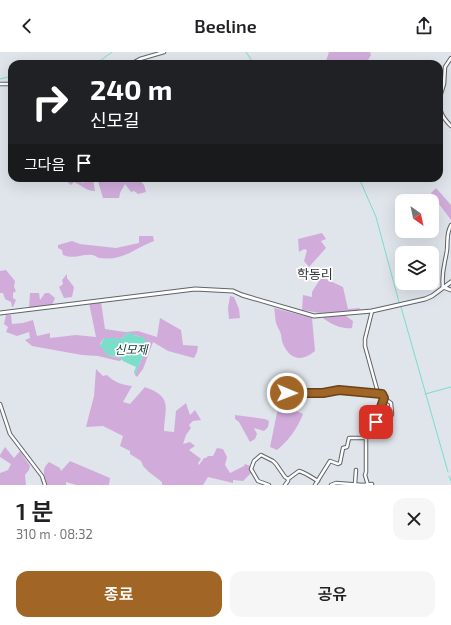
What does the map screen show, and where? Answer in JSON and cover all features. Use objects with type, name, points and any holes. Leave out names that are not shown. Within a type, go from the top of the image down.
[{"type":"street","points":[[138,60],[164,52]]},
{"type":"street","points":[[443,87],[445,67],[451,58]]},
{"type":"street","points":[[443,117],[451,126]]},
{"type":"street","points":[[443,287],[442,271],[447,250],[447,232],[451,225]]},
{"type":"street","points":[[0,313],[196,289],[234,290],[242,295],[314,316],[372,311],[425,299],[432,296],[451,282]]},
{"type":"street","points":[[443,287],[451,290]]},
{"type":"street","points":[[372,311],[365,339],[365,346],[378,394]]},
{"type":"street","points":[[273,393],[323,393],[339,390],[378,394],[383,396],[391,403],[392,414],[389,421],[386,422],[378,432],[367,434]]},
{"type":"street","points":[[368,485],[365,475],[367,449],[366,438],[371,422],[376,422],[383,396]]},
{"type":"street","points":[[0,404],[10,434],[42,476],[46,485]]},
{"type":"street","points":[[315,485],[330,461],[340,463],[343,448],[347,446],[349,438],[366,438]]},
{"type":"street","points":[[269,485],[258,481],[251,469],[254,461],[261,455],[265,459],[273,461],[285,478],[288,479]]},
{"type":"street","points":[[355,484],[356,470]]},
{"type":"street","points":[[285,485],[288,479],[299,471],[306,472],[318,481]]},
{"type":"street","points":[[331,485],[336,483],[363,485],[372,484]]},
{"type":"shaded area","points":[[329,52],[370,52],[371,55],[368,60],[326,60]]},
{"type":"shaded area","points":[[74,182],[94,182],[95,191],[87,189]]},
{"type":"shaded area","points":[[98,182],[141,182],[146,192],[138,194],[134,191],[131,192],[125,184],[119,198],[103,198]]},
{"type":"shaded area","points":[[436,188],[451,205],[451,220],[439,204],[439,194],[431,193]]},
{"type":"shaded area","points":[[322,233],[326,239],[321,241],[326,248],[309,267],[304,261],[307,250],[304,249],[299,252],[298,239]]},
{"type":"shaded area","points":[[139,236],[153,236],[154,241],[128,254],[115,258],[99,258],[93,255],[71,257],[63,255],[62,250],[58,248],[58,245],[72,241],[80,244],[116,248],[139,243]]},
{"type":"shaded area","points":[[6,270],[15,281],[14,287],[16,291],[13,293],[13,298],[16,300],[13,307],[11,302],[5,299],[3,293],[0,293],[0,271]]},
{"type":"shaded area","points":[[67,274],[67,278],[74,287],[72,297],[64,298],[59,287],[63,284],[62,280]]},
{"type":"shaded area","points":[[322,276],[343,287],[348,309],[359,308],[361,310],[357,312],[320,313],[302,310],[303,295],[312,297],[312,292]]},
{"type":"shaded area","points":[[30,293],[39,293],[40,300],[45,293],[49,293],[55,298],[52,305],[29,308]]},
{"type":"shaded area","points":[[230,296],[234,297],[239,309],[240,318],[229,319],[228,308]]},
{"type":"shaded area","points":[[101,302],[105,329],[125,332],[138,331],[157,337],[160,318],[181,330],[183,345],[198,346],[194,358],[168,351],[153,342],[143,369],[137,377],[135,375],[147,346],[141,337],[126,334],[121,339],[104,338],[100,344],[110,356],[121,358],[122,360],[119,361],[98,356],[82,355],[32,346],[25,340],[30,338],[29,332],[17,336],[6,332],[8,327],[4,324],[6,315],[11,315],[12,324],[33,320],[37,336],[50,333],[50,338],[76,335],[96,337],[89,303]]},
{"type":"shaded area","points":[[274,308],[312,318],[315,351],[306,357],[301,358],[297,358],[289,353],[282,342],[281,333],[276,323]]},
{"type":"shaded area","points":[[342,315],[353,321],[352,328],[336,326],[322,317]]},
{"type":"shaded area","points":[[96,369],[103,376],[107,375],[118,383],[132,386],[123,402],[130,404],[145,387],[160,395],[164,399],[166,409],[164,431],[174,432],[176,411],[186,403],[190,415],[195,410],[201,420],[193,421],[189,425],[191,428],[186,435],[183,444],[190,442],[195,446],[189,450],[201,459],[198,463],[199,465],[204,458],[213,456],[217,448],[223,449],[227,457],[225,465],[230,473],[244,466],[245,464],[250,466],[251,473],[243,481],[233,480],[233,483],[208,477],[203,485],[162,485],[162,482],[143,466],[141,461],[130,454],[130,451],[120,446],[123,436],[103,426],[86,427],[94,396]]},
{"type":"shaded area","points":[[279,403],[303,414],[292,434],[277,450],[270,447]]},
{"type":"shaded area","points":[[235,415],[265,419],[269,421],[268,427],[264,431],[254,428],[257,434],[255,439],[250,442],[239,422],[235,419]]},
{"type":"shaded area","points":[[5,447],[14,458],[20,451],[30,466],[25,475],[26,485],[0,485],[0,473],[8,470],[11,464],[0,457]]},
{"type":"shaded area","points":[[70,461],[110,478],[109,485],[76,485],[66,482],[66,485],[47,485],[44,476],[46,465],[49,462],[60,468],[61,471]]},
{"type":"water","name":"신모제","points":[[132,333],[136,336],[144,337],[147,346],[135,375],[134,372],[136,367],[123,361],[121,358],[107,355],[100,346],[104,338],[121,339],[126,334]]},
{"type":"waterway","points":[[101,60],[112,52]]},
{"type":"waterway","points":[[246,52],[251,60]]},
{"type":"waterway","points":[[0,79],[8,77]]},
{"type":"waterway","points":[[361,182],[376,217],[399,302]]},
{"type":"waterway","points":[[401,307],[448,472]]},
{"type":"waterway","points":[[425,394],[451,387]]},
{"type":"waterway","points":[[449,476],[451,481]]},
{"type":"district","name":"학동리","points":[[315,274]]},
{"type":"route","points":[[287,393],[323,393],[339,390],[382,394],[384,398],[376,422]]}]
